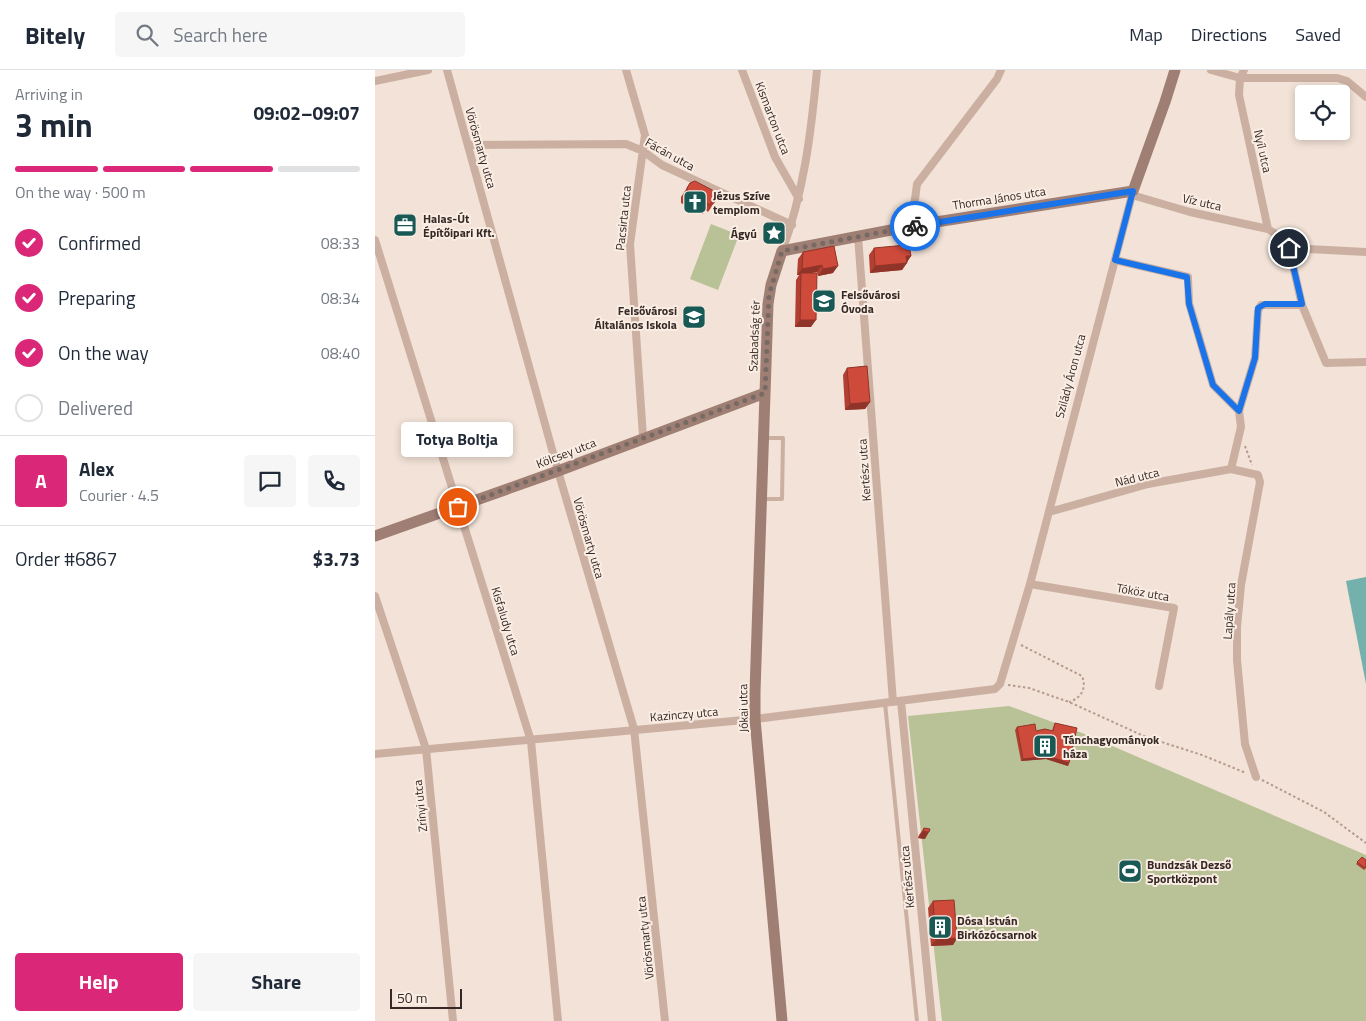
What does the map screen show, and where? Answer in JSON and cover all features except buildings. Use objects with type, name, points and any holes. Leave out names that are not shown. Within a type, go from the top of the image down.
[{"type":"street","points":[[375,82],[428,70]]},
{"type":"street","name":"Vörösmarty utca","points":[[447,70],[558,471],[634,730],[665,1021]]},
{"type":"street","name":"Pacsirta utca","points":[[626,70],[645,135],[630,244],[643,438]]},
{"type":"street","name":"Kismarton utca","points":[[742,70],[775,157],[799,199]]},
{"type":"street","points":[[782,251],[799,199],[810,142],[817,70]]},
{"type":"street","points":[[917,225],[914,206],[917,184],[997,79],[1001,70]]},
{"type":"street","name":"Szilády Áron utca","points":[[998,686],[1030,584],[1132,193],[1175,70]]},
{"type":"street","points":[[1211,70],[1240,78],[1337,78],[1347,81],[1366,96]]},
{"type":"street","points":[[1240,78],[1244,70]]},
{"type":"street","name":"Nyíl utca","points":[[1240,78],[1239,95],[1268,229]]},
{"type":"street","name":"Fácán utca","points":[[468,145],[616,142],[633,145],[662,165],[792,225]]},
{"type":"street","name":"Thorma János utca","points":[[782,251],[917,225],[1132,193]]},
{"type":"street","name":"Víz utca","points":[[1132,193],[1268,229]]},
{"type":"street","points":[[1268,229],[1279,236],[1289,248],[1302,304],[1326,363],[1366,362]]},
{"type":"street","name":"Kertész utca","points":[[858,236],[889,702]]},
{"type":"street","name":"Kisfaludy utca","points":[[375,240],[531,741],[558,1021]]},
{"type":"street","points":[[1289,248],[1366,252]]},
{"type":"street","name":"Szabadság tér","points":[[765,393],[769,295],[782,251]]},
{"type":"street","points":[[1115,260],[1187,277],[1189,304],[1213,385],[1239,411]]},
{"type":"street","points":[[1254,472],[1231,468],[1241,427],[1239,411],[1255,358],[1258,308],[1265,304],[1302,304]]},
{"type":"street","name":"Kölcsey utca","points":[[375,536],[558,471],[765,393]]},
{"type":"street","name":"Jókai utca","points":[[765,393],[755,718],[782,1021]]},
{"type":"street","name":"Nád utca","points":[[1049,512],[1148,484],[1231,468]]},
{"type":"street","name":"Lapály utca","points":[[1254,472],[1258,475],[1260,482],[1241,585],[1237,627],[1237,660],[1245,744],[1256,777]]},
{"type":"street","name":"Tóköz utca","points":[[1030,584],[1174,608],[1159,686]]},
{"type":"street","name":"Zrínyi utca","points":[[375,596],[426,749],[453,1021]]},
{"type":"street","name":"Kazinczy utca","points":[[375,754],[531,741],[755,718],[901,701],[998,686]]},
{"type":"street","name":"Kertész utca","points":[[901,701],[932,1021]]},
{"type":"lane","points":[[761,499],[782,498],[783,438],[763,438]]},
{"type":"lane","points":[[889,702],[917,1021]]},
{"type":"path","points":[[1241,427],[1243,443],[1254,472]]},
{"type":"path","points":[[1013,640],[1028,650],[1081,676],[1084,686],[1082,692],[1079,697],[1069,702]]},
{"type":"path","points":[[998,686],[1029,688],[1069,702],[1146,737],[1201,755],[1256,777],[1324,812],[1366,843]]},
{"type":"green space","points":[[711,224],[739,235],[718,290],[690,279]]},
{"type":"green space","name":"Bundzsák Dezső Sportközpont","points":[[1009,706],[1082,733],[1366,855],[1366,1021],[942,1021],[908,716]]},
{"type":"water","points":[[1366,577],[1366,684],[1346,581]]},
{"type":"way so far","points":[[458,507],[558,471],[730,404],[765,393],[769,295],[782,251],[915,226]]},
{"type":"place","name":"Jézus Szíve templom","points":[[695,202]]},
{"type":"place","name":"Halas-Út Építőipari Kft.","points":[[405,225]]},
{"type":"place","name":"Ágyú","points":[[774,233]]},
{"type":"place","name":"Felsővárosi Óvoda","points":[[824,301]]},
{"type":"place","name":"Felsővárosi Általános Iskola","points":[[694,317]]},
{"type":"place","name":"Totya Boltja","points":[[458,507]]},
{"type":"place","name":"Tánchagyományok háza","points":[[1045,746]]},
{"type":"place","name":"Bundzsák Dezső Sportközpont","points":[[1130,871]]},
{"type":"place","name":"Dósa István Birkózócsarnok","points":[[940,927]]},
{"type":"route","points":[[915,226],[1133,191],[1115,260],[1187,277],[1189,304],[1213,385],[1239,411],[1255,358],[1258,308],[1265,304],[1302,304],[1289,248]]}]
